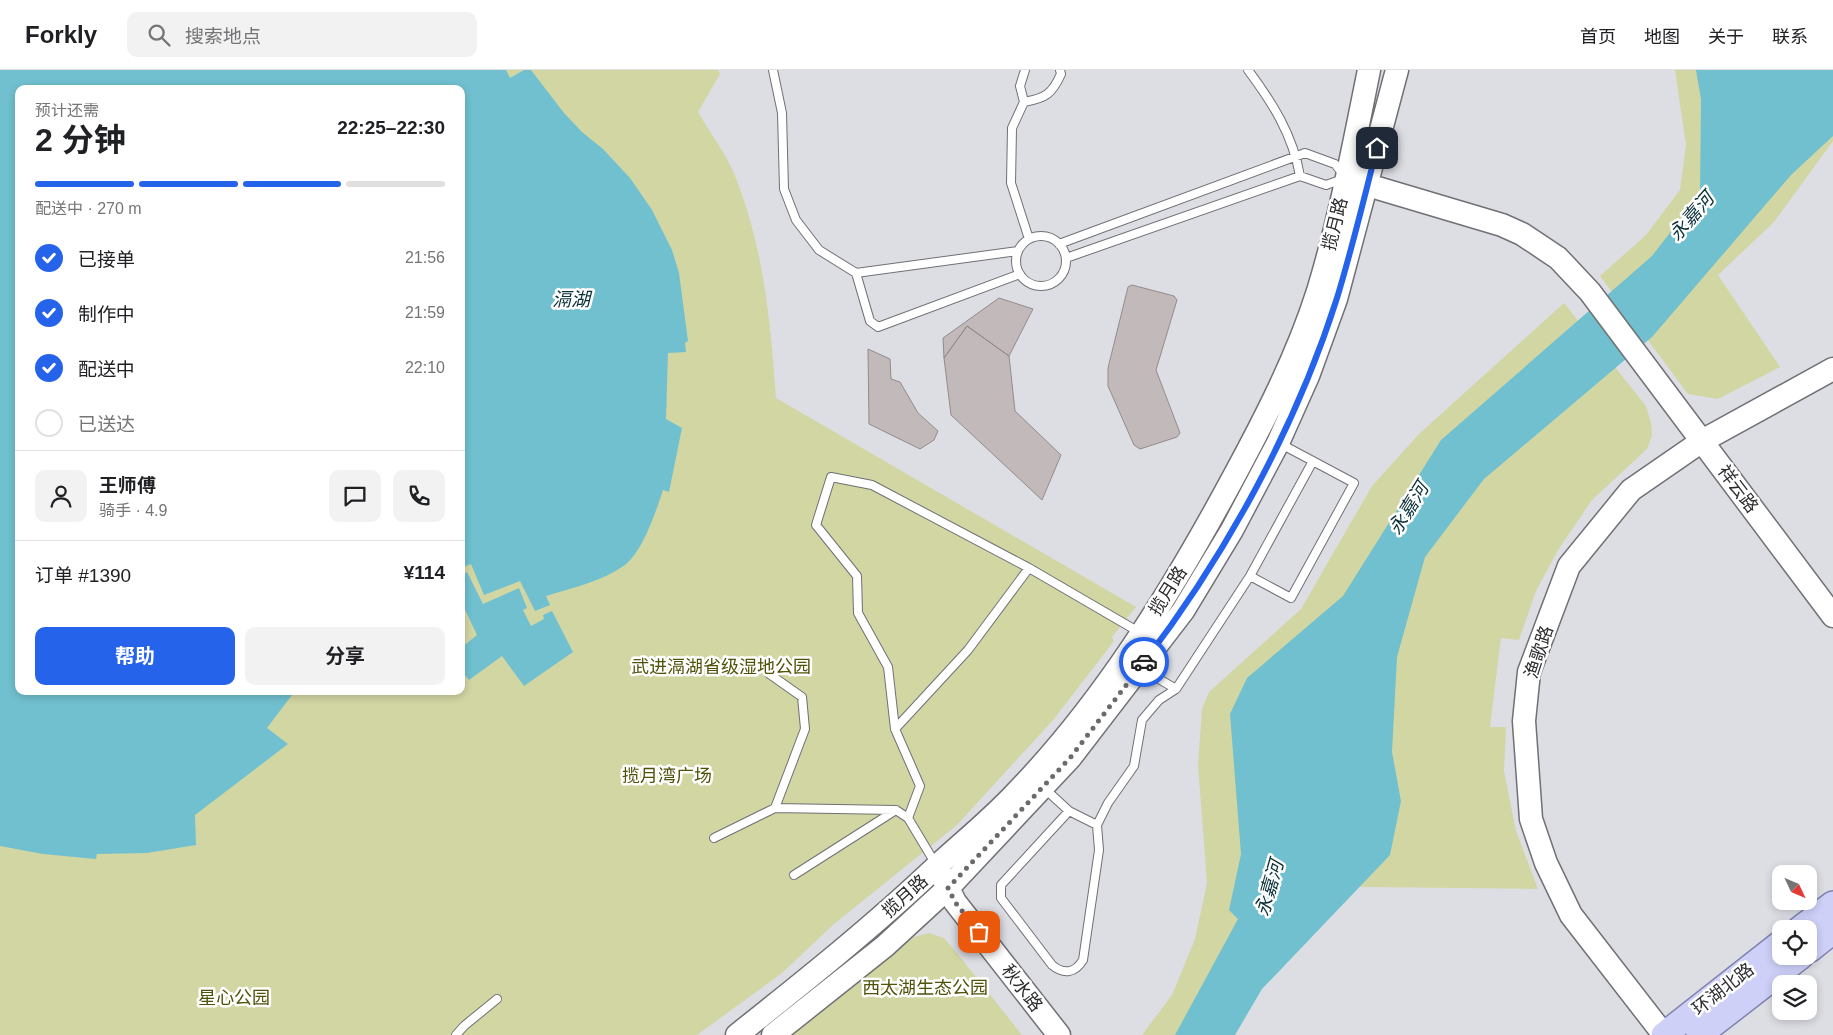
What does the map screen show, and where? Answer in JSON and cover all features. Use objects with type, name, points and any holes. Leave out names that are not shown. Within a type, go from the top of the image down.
[{"type":"main road","points":[[1812,920],[1833,904]]},
{"type":"main road","points":[[1817,944],[1833,931]]},
{"type":"main road","name":"环湖北路","points":[[1664,1035],[1772,951]]},
{"type":"main road","name":"环湖北路","points":[[1699,1035],[1789,965]]},
{"type":"street","name":"揽月路","points":[[737,1035],[869,929],[1011,798],[1058,747],[1114,673],[1141,633],[1212,517],[1258,431],[1289,367],[1318,291],[1346,178],[1369,70]]},
{"type":"street","name":"揽月路","points":[[774,1035],[885,946],[948,888],[1070,758],[1183,611],[1232,530],[1278,443],[1308,376],[1336,299],[1397,70]]},
{"type":"street","name":"祥云路","points":[[1346,178],[1502,225],[1522,234],[1558,258],[1590,292],[1833,616]]},
{"type":"street","name":"渔歌路","points":[[1664,1035],[1571,915],[1546,863],[1532,819],[1524,721],[1530,672],[1569,566],[1631,490],[1702,441],[1833,369]]},
{"type":"street","name":"秋水路","points":[[937,866],[955,902],[1059,1035]]},
{"type":"lane","points":[[774,70],[782,113],[784,189],[796,220],[819,250],[838,264],[856,273],[1018,251]]},
{"type":"lane","points":[[1025,70],[1020,86],[1024,102],[1012,128],[1011,184],[1029,239]]},
{"type":"lane","points":[[1024,102],[1040,99],[1054,89],[1061,74],[1060,70]]},
{"type":"lane","points":[[1248,70],[1273,104],[1297,156],[1300,176]]},
{"type":"lane","points":[[1059,244],[1305,153],[1335,164],[1346,178],[1326,185],[1300,176],[1066,258]]},
{"type":"lane","points":[[1045,236],[1059,244],[1066,258],[1062,274],[1049,284],[1033,284],[1020,274],[1016,259],[1018,251],[1029,239],[1045,236]]},
{"type":"lane","points":[[856,273],[870,321],[878,327],[1020,274]]},
{"type":"lane","points":[[1250,576],[1291,598],[1354,483],[1278,443]]},
{"type":"lane","points":[[1069,811],[1001,885],[1001,898],[1052,966],[1058,970],[1069,972],[1078,968],[1084,960],[1099,850],[1097,825],[1108,803],[1134,766],[1142,720],[1159,700],[1176,689],[1250,576],[1313,461]]},
{"type":"lane","points":[[908,818],[920,786],[895,729],[888,667],[858,613],[857,576],[816,525],[831,477],[872,485],[1029,568],[1141,633]]},
{"type":"lane","points":[[895,729],[968,650],[1029,568]]},
{"type":"lane","points":[[1140,668],[1176,689]]},
{"type":"lane","points":[[768,672],[802,697],[804,729],[775,808]]},
{"type":"lane","points":[[1043,786],[1069,811],[1097,825]]},
{"type":"lane","points":[[714,838],[775,808],[896,810],[908,818],[937,866]]},
{"type":"lane","points":[[794,875],[896,810]]},
{"type":"lane","points":[[456,1035],[497,999]]},
{"type":"green space","name":"揽月湾广场","points":[[0,70],[718,70],[720,74],[698,112],[733,171],[752,227],[759,255],[768,311],[776,398],[1136,607],[1112,637],[1114,641],[1054,719],[957,825],[834,924],[782,973],[697,1035],[0,1035]]},
{"type":"green space","points":[[1675,70],[1833,70],[1833,141],[1774,222],[1718,275],[1780,367],[1718,399],[1688,394],[1600,276],[1646,235],[1680,190],[1686,145]]},
{"type":"green space","points":[[1564,303],[1646,406],[1651,423],[1652,436],[1647,449],[1592,500],[1558,550],[1536,591],[1519,640],[1501,638],[1490,727],[1506,727],[1504,771],[1516,831],[1538,889],[1277,886],[1198,1035],[1142,1035],[1172,995],[1195,939],[1207,883],[1198,765],[1202,709],[1209,692],[1301,609],[1372,486],[1419,434]]},
{"type":"green space","name":"西太湖生态公园","points":[[929,933],[944,938],[1022,1035],[791,1035],[914,937]]},
{"type":"water","name":"滆湖","points":[[0,70],[506,70],[510,78],[524,70],[531,70],[564,113],[582,132],[603,149],[630,178],[652,210],[672,250],[679,273],[688,341],[685,343],[686,352],[668,353],[666,419],[682,428],[669,492],[663,490],[653,519],[638,550],[632,559],[616,571],[597,580],[546,596],[550,605],[535,611],[520,581],[484,595],[471,564],[465,566],[465,85],[15,85],[15,695],[292,695],[267,728],[288,744],[195,815],[196,845],[147,853],[97,854],[96,859],[43,854],[0,846]]},
{"type":"water","name":"永嘉河","points":[[1696,70],[1833,70],[1833,136],[1791,175],[1652,337],[1484,479],[1425,557],[1397,657],[1392,752],[1401,801],[1390,855],[1262,989],[1235,1035],[1175,1035],[1238,919],[1229,910],[1241,854],[1230,714],[1247,678],[1343,596],[1441,440],[1652,256],[1700,194],[1701,99]]},
{"type":"water","points":[[467,572],[483,604],[519,588],[527,608],[523,610],[531,626],[544,619],[543,615],[552,611],[573,652],[524,686],[502,656],[469,680],[465,675],[465,645],[477,635],[465,610],[465,573]]},
{"type":"building","points":[[1132,285],[1174,296],[1177,300],[1156,370],[1180,433],[1177,437],[1140,449],[1134,445],[1108,386],[1108,368],[1128,287]]},
{"type":"building","points":[[999,298],[1033,309],[1009,356],[967,326],[944,358],[943,338]]},
{"type":"building","points":[[967,326],[1009,356],[1015,411],[1061,455],[1042,500],[951,415],[944,358]]},
{"type":"building","points":[[868,349],[890,359],[891,379],[900,382],[918,413],[938,431],[934,440],[920,449],[869,424]]},
{"type":"way so far","points":[[979,932],[955,902],[948,888],[1070,758],[1144,662]]},
{"type":"route","points":[[1144,662],[1183,611],[1232,530],[1278,443],[1308,376],[1336,299],[1377,148]]},
{"type":"park label","name":"武进滆湖省级湿地公园","points":[[721,667]]},
{"type":"park label","name":"星心公园","points":[[234,998]]}]
